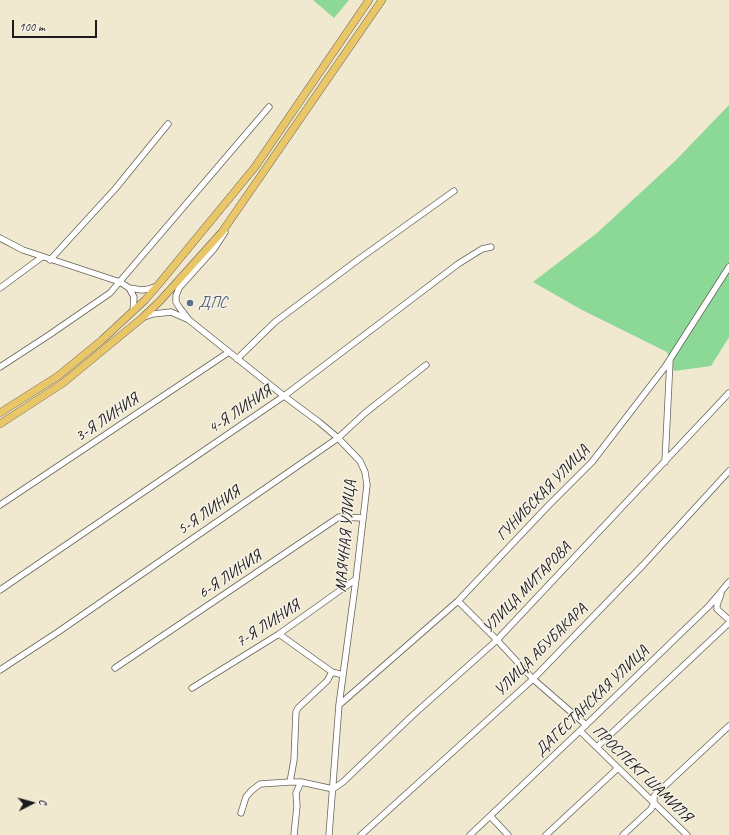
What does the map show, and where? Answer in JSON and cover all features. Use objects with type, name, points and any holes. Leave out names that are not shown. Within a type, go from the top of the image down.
[{"type":"main road","points":[[0,413],[58,376],[102,340],[158,286],[255,167],[369,0]]},
{"type":"main road","points":[[0,424],[63,384],[142,318],[160,301],[214,242],[382,0]]},
{"type":"street","points":[[0,367],[110,293],[269,107]]},
{"type":"street","points":[[50,260],[115,189],[168,124]]},
{"type":"street","points":[[237,359],[275,322],[454,191]]},
{"type":"street","points":[[189,320],[176,302],[176,296],[180,288],[220,240],[232,218]]},
{"type":"street","points":[[0,238],[23,250],[120,282],[129,288],[142,290],[158,286]]},
{"type":"street","name":"4-Я ЛИНИЯ","points":[[0,590],[284,396],[458,264],[482,249],[491,247]]},
{"type":"street","points":[[0,288],[42,257]]},
{"type":"street","name":"ГУНИБСКАЯ УЛИЦА","points":[[339,705],[458,601],[592,462],[670,360],[729,267]]},
{"type":"street","points":[[129,288],[134,297],[133,311]]},
{"type":"street","points":[[142,318],[153,314],[171,312],[189,320]]},
{"type":"street","name":"МАЯЧНАЯ УЛИЦА","points":[[189,320],[284,396],[320,422],[360,461],[365,472],[367,485],[339,705],[329,835]]},
{"type":"street","name":"3-Я ЛИНИЯ","points":[[0,505],[229,352]]},
{"type":"street","points":[[665,462],[670,360]]},
{"type":"street","name":"5-Я ЛИНИЯ","points":[[0,670],[58,632],[338,438],[365,413],[426,365]]},
{"type":"street","name":"УЛИЦА МИТАРОВА","points":[[333,789],[343,782],[413,715],[497,640],[729,393]]},
{"type":"street","name":"УЛИЦА АБУБАКАРА","points":[[361,835],[534,679],[644,564],[729,471]]},
{"type":"street","name":"6-Я ЛИНИЯ","points":[[115,668],[339,517],[363,518]]},
{"type":"street","name":"7-Я ЛИНИЯ","points":[[192,688],[279,634],[356,579]]},
{"type":"street","points":[[727,584],[717,605],[717,609],[729,620]]},
{"type":"street","name":"ДАГЕСТАНСКАЯ УЛИЦА","points":[[470,835],[709,606],[727,584]]},
{"type":"street","name":"ПРОСПЕКТ ШАМИЛЯ","points":[[458,601],[534,679],[586,725]]},
{"type":"street","points":[[597,747],[729,623]]},
{"type":"street","points":[[279,634],[332,672],[343,675]]},
{"type":"street","points":[[290,782],[294,760],[296,712],[298,708],[327,681],[332,672]]},
{"type":"street","points":[[623,835],[650,809],[654,803],[654,796],[729,726]]},
{"type":"street","name":"ПРОСПЕКТ ШАМИЛЯ","points":[[580,731],[687,835]]},
{"type":"street","points":[[546,835],[618,768]]},
{"type":"street","points":[[241,813],[246,797],[256,786],[260,784],[300,782],[333,789]]},
{"type":"street","points":[[294,835],[297,806],[296,793],[300,782]]},
{"type":"street","points":[[490,816],[508,835]]},
{"type":"green space","points":[[313,0],[349,0],[334,18]]},
{"type":"green space","points":[[729,105],[729,337],[711,366],[674,371],[667,352],[582,310],[533,282],[597,233],[676,160]]},
{"type":"place","name":"ДПС","points":[[190,303]]}]
